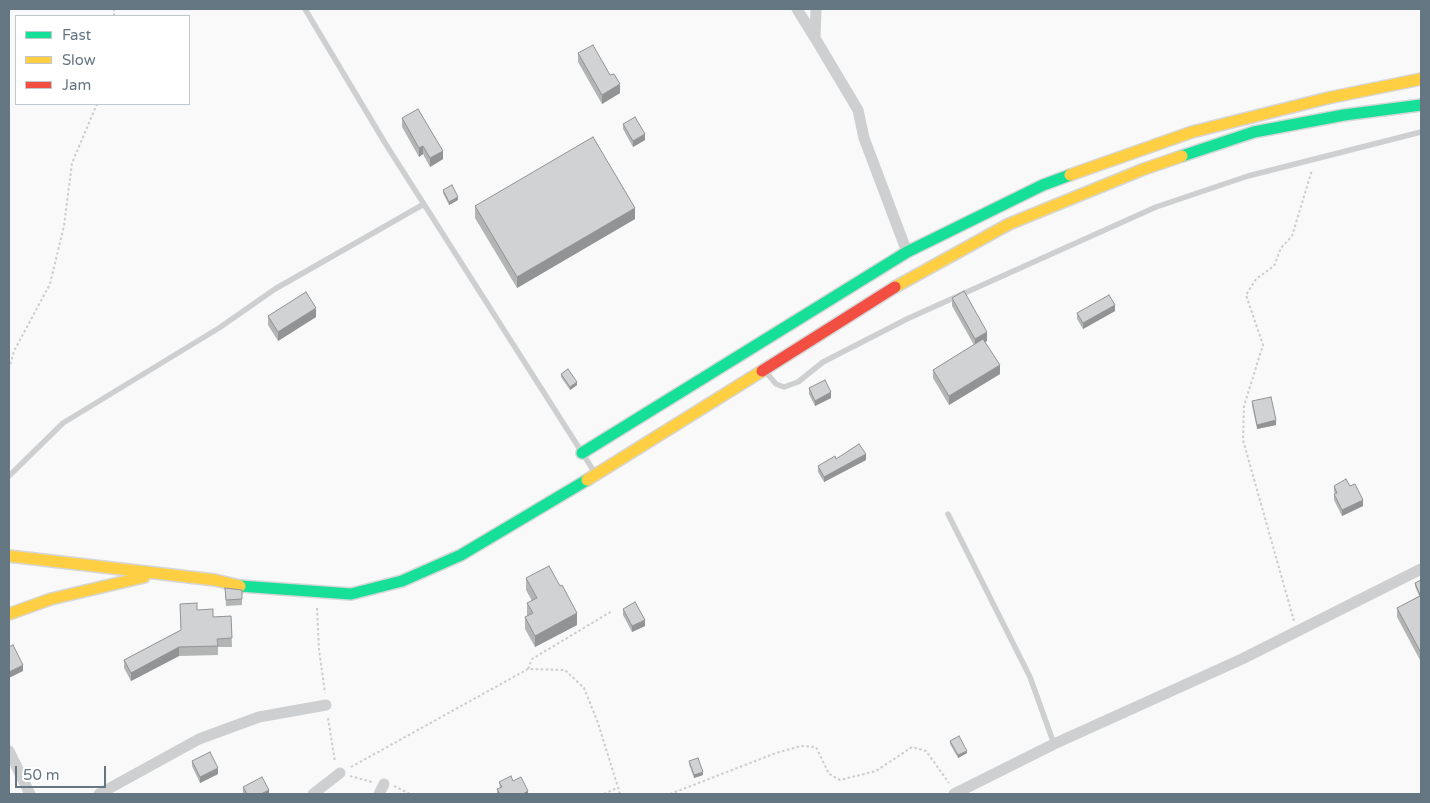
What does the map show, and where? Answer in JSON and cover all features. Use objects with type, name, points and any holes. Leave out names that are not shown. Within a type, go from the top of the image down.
[{"type":"street","points":[[797,9],[858,110],[864,138],[906,252]]},
{"type":"street","points":[[815,38],[816,9]]},
{"type":"street","points":[[582,452],[906,252],[1043,185],[1192,132],[1328,98],[1421,79]]},
{"type":"street","points":[[9,556],[215,580],[250,588],[317,593],[351,594],[402,581],[461,555],[727,394],[880,295],[1009,224],[1144,169],[1254,132],[1344,115],[1421,105]]},
{"type":"street","points":[[955,794],[972,790],[1054,744],[1242,659],[1421,569]]},
{"type":"street","points":[[9,614],[51,599],[154,574]]},
{"type":"street","points":[[98,794],[199,739],[259,717],[326,705]]},
{"type":"street","points":[[9,751],[30,794]]},
{"type":"street","points":[[313,794],[340,772]]},
{"type":"lane","points":[[304,9],[380,135],[596,474]]},
{"type":"lane","points":[[764,369],[776,384],[784,387],[798,382],[823,362],[909,318],[1147,211],[1248,176],[1421,132]]},
{"type":"lane","points":[[9,476],[63,423],[218,328],[275,289],[424,204]]},
{"type":"lane","points":[[948,514],[1030,677],[1054,744]]},
{"type":"path","points":[[9,369],[14,351],[50,284],[64,226],[72,163],[97,105]]},
{"type":"path","points":[[1297,631],[1243,440],[1244,406],[1263,345],[1246,296],[1254,281],[1274,266],[1280,248],[1292,236],[1316,158]]},
{"type":"path","points":[[317,593],[319,650],[334,760],[340,772],[381,789],[398,787],[410,794]]},
{"type":"path","points":[[528,669],[532,659],[612,611]]},
{"type":"path","points":[[340,772],[528,669],[565,670],[584,688],[598,723],[620,794]]},
{"type":"path","points":[[670,794],[776,753],[801,746],[816,747],[829,774],[840,780],[876,771],[912,747],[926,751],[955,794]]},
{"type":"path","points":[[604,794],[617,788]]},
{"type":"building","points":[[593,45],[610,75],[614,74],[620,84],[602,95],[578,53]]},
{"type":"building","points":[[418,109],[443,151],[430,158],[423,146],[419,148],[402,118]]},
{"type":"building","points":[[635,117],[645,134],[633,141],[623,124]]},
{"type":"building","points":[[593,137],[635,208],[517,277],[475,206]]},
{"type":"building","points":[[452,185],[458,197],[449,202],[443,190]]},
{"type":"building","points":[[964,291],[987,332],[975,339],[952,298]]},
{"type":"building","points":[[306,292],[316,308],[278,332],[268,316]]},
{"type":"building","points":[[1109,295],[1115,305],[1083,323],[1077,313]]},
{"type":"building","points":[[983,339],[1000,365],[949,396],[933,370]]},
{"type":"building","points":[[568,369],[577,382],[570,387],[561,374]]},
{"type":"building","points":[[825,380],[831,392],[815,401],[809,388]]},
{"type":"building","points":[[1271,397],[1276,420],[1257,425],[1252,401]]},
{"type":"building","points":[[859,444],[866,454],[824,477],[818,466],[835,456],[836,459]]},
{"type":"building","points":[[1346,479],[1350,486],[1355,484],[1363,500],[1342,510],[1334,494],[1337,493],[1334,486]]},
{"type":"building","points":[[549,566],[577,613],[535,636],[525,617],[533,613],[527,603],[537,598],[526,578]]},
{"type":"building","points":[[1421,580],[1421,597],[1415,583]]},
{"type":"building","points":[[225,588],[242,590],[242,599],[226,600]]},
{"type":"building","points":[[1420,596],[1421,599],[1421,653],[1397,608]]},
{"type":"building","points":[[635,602],[645,620],[632,626],[623,609]]},
{"type":"building","points":[[197,603],[197,610],[213,609],[213,617],[231,616],[232,638],[217,639],[218,646],[179,647],[131,673],[124,660],[181,630],[180,604]]},
{"type":"building","points":[[13,645],[23,665],[9,672],[9,647]]},
{"type":"building","points":[[959,736],[967,751],[958,755],[950,741]]},
{"type":"building","points":[[210,752],[218,768],[200,777],[192,761]]},
{"type":"building","points":[[698,758],[703,772],[694,775],[689,761]]},
{"type":"building","points":[[511,776],[513,781],[521,777],[528,791],[523,794],[500,794],[497,789],[502,787],[499,782]]},
{"type":"building","points":[[262,777],[269,790],[261,794],[247,794],[243,787]]},
{"type":"traffic: fast","points":[[1182,156],[1254,132],[1344,115],[1421,105]]},
{"type":"traffic: fast","points":[[582,453],[907,252],[1043,185],[1070,175]]},
{"type":"traffic: fast","points":[[240,586],[351,594],[402,581],[461,555],[587,480]]},
{"type":"traffic: slow","points":[[1070,175],[1192,132],[1328,98],[1421,79]]},
{"type":"traffic: slow","points":[[895,287],[1009,224],[1144,169],[1182,156]]},
{"type":"traffic: slow","points":[[587,480],[762,371]]},
{"type":"traffic: slow","points":[[9,556],[215,580],[240,586]]},
{"type":"traffic: slow","points":[[9,614],[51,599],[144,577]]},
{"type":"traffic: jam","points":[[762,371],[895,287]]}]
